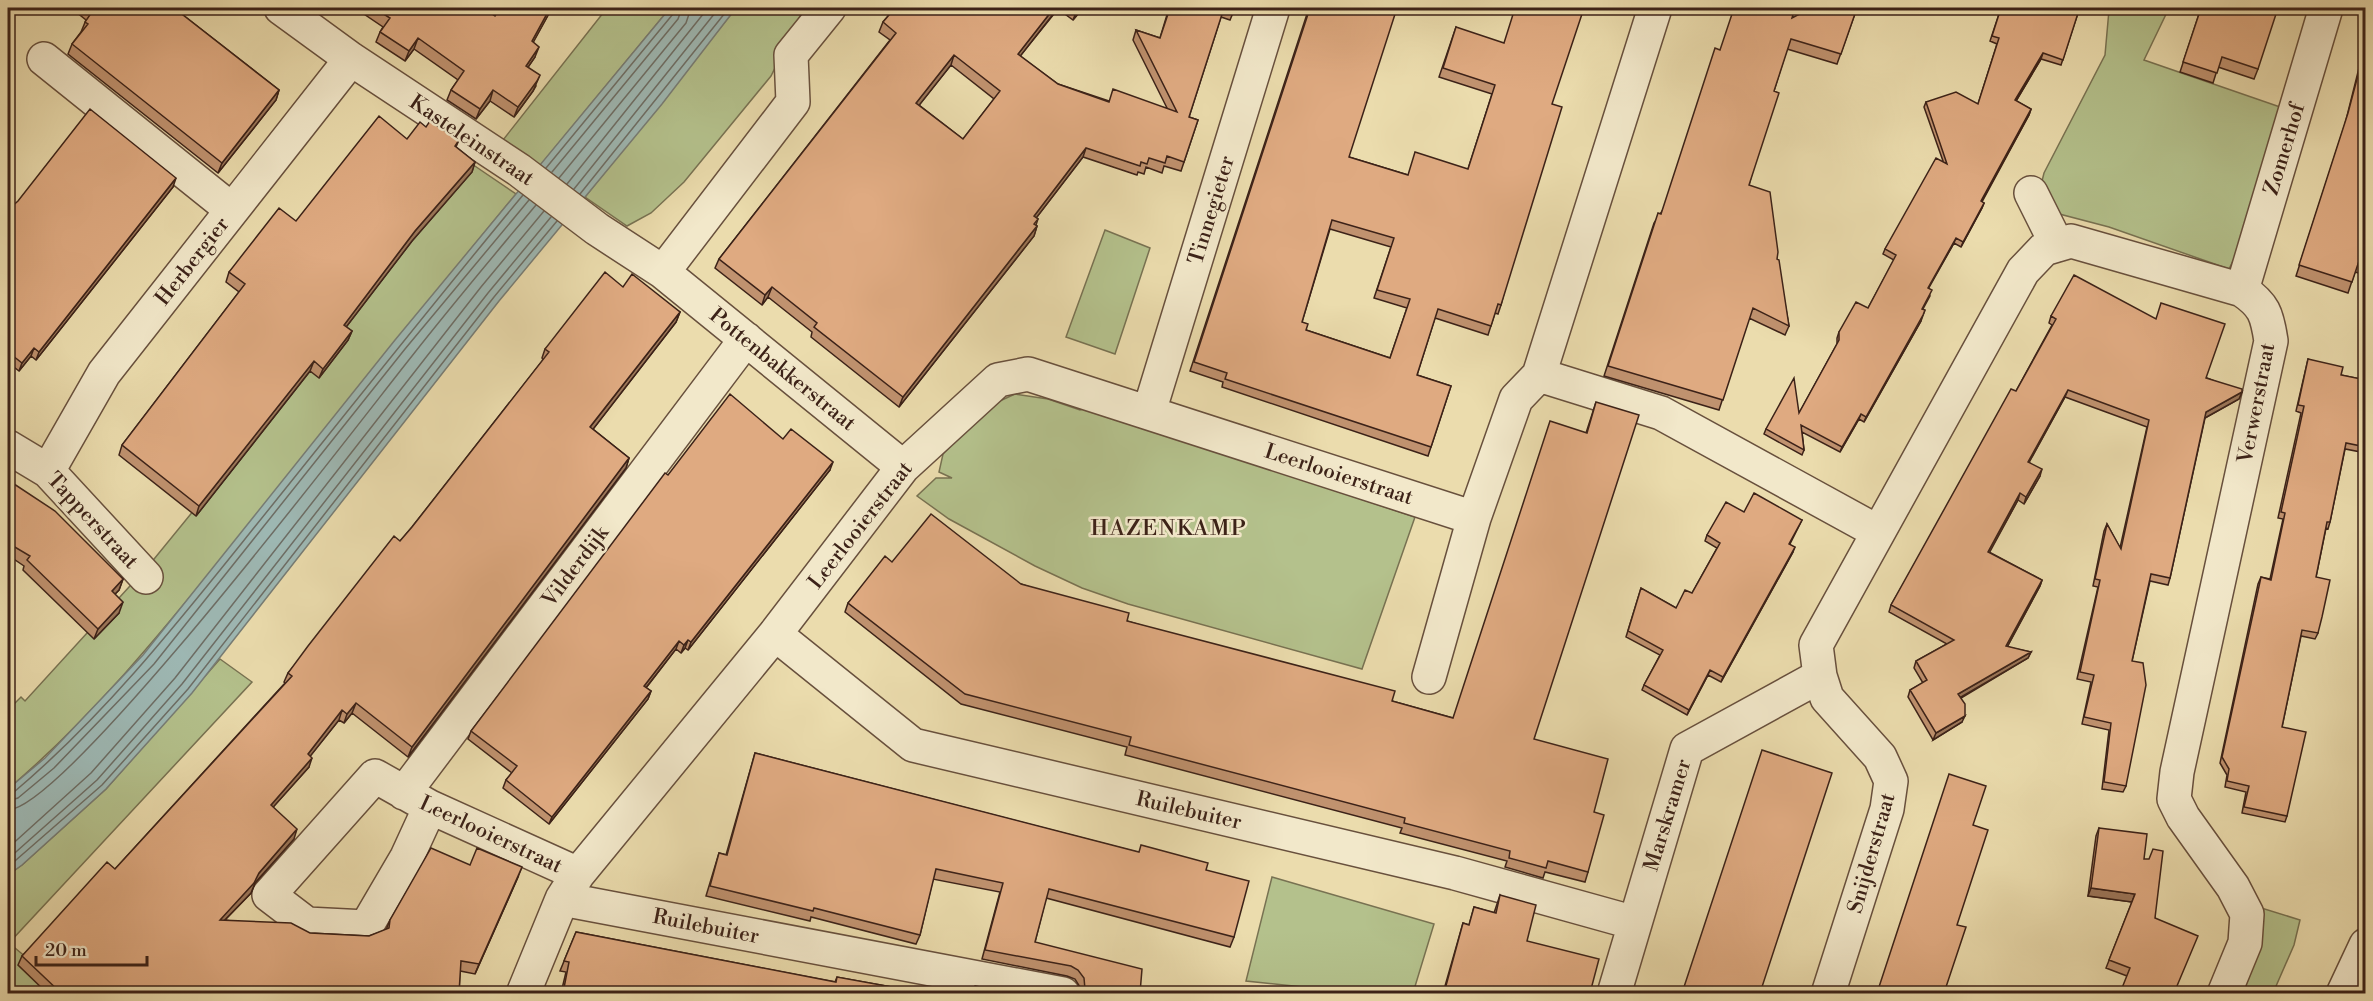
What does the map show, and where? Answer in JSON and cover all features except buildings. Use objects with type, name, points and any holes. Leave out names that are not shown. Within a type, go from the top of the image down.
[{"type":"street","name":"Kasteleinstraat","points":[[281,8],[351,60],[519,170],[597,229],[663,272]]},
{"type":"street","points":[[663,272],[793,102],[791,55],[829,8]]},
{"type":"street","name":"Tinnegieter","points":[[1149,412],[1273,8]]},
{"type":"street","points":[[1430,677],[1474,518],[1516,399],[1539,375],[1655,8]]},
{"type":"street","name":"Zomerhof","points":[[2242,290],[2326,8]]},
{"type":"street","points":[[44,59],[232,210]]},
{"type":"street","name":"Herbergier","points":[[48,471],[104,373],[351,60]]},
{"type":"street","points":[[1539,375],[1661,413],[1878,532],[2022,271],[2043,249],[2058,245],[2031,193]]},
{"type":"street","name":"Verwerstraat","points":[[2058,245],[2072,241],[2242,290],[2259,301],[2268,320],[2271,341],[2176,772],[2174,798],[2183,818],[2233,887],[2247,914],[2245,944],[2224,993]]},
{"type":"street","name":"Pottenbakkerstraat","points":[[663,272],[903,467]]},
{"type":"street","name":"Vilderdijk","points":[[417,800],[375,776],[269,895],[308,924],[366,927],[407,857],[417,800],[746,339]]},
{"type":"street","name":"Leerlooierstraat","points":[[523,993],[570,886],[775,634],[903,467],[998,380],[1028,374],[1474,518]]},
{"type":"street","name":"Tapperstraat","points":[[8,447],[48,471],[146,577]]},
{"type":"street","name":"Snijderstraat","points":[[1828,993],[1887,809],[1891,781],[1880,757],[1827,698],[1820,676],[1816,645],[1878,532]]},
{"type":"street","name":"Ruilebuiter","points":[[775,634],[913,745],[1455,873],[1635,923]]},
{"type":"street","name":"Marskramer","points":[[1614,993],[1687,749],[1820,676]]},
{"type":"street","name":"Leerlooierstraat","points":[[417,800],[570,886]]},
{"type":"street","name":"Ruilebuiter","points":[[570,886],[1063,993]]},
{"type":"street","points":[[2343,993],[2366,945]]},
{"type":"green space","points":[[607,8],[670,8],[540,166],[503,140]]},
{"type":"green space","points":[[736,8],[804,8],[771,76],[684,182],[651,213],[627,226],[585,197]]},
{"type":"green space","points":[[2106,8],[2169,8],[2144,60],[2283,108],[2244,239],[2229,269],[2109,227],[2048,211],[2039,193],[2044,173],[2105,55],[2109,10]]},
{"type":"green space","points":[[466,160],[516,194],[249,525],[134,663],[73,728],[8,789],[8,710],[21,697],[25,701],[150,564],[305,374]]},
{"type":"green space","points":[[1105,230],[1150,248],[1115,354],[1066,337]]},
{"type":"green space","points":[[1015,394],[1048,399],[1080,410],[1086,408],[1415,517],[1362,669],[1128,604],[1082,588],[1035,566],[949,519],[917,496],[936,478],[952,478],[939,472],[943,454],[991,405]]},
{"type":"green space","points":[[220,659],[252,682],[9,943],[69,993],[8,994],[8,875],[106,789]]},
{"type":"green space","points":[[1272,877],[1434,924],[1413,993],[1359,993],[1246,981]]},
{"type":"green space","points":[[2242,902],[2300,920],[2294,945],[2273,993],[2223,994]]},
{"type":"water","points":[[670,8],[736,8],[662,104],[499,301],[192,693],[106,789],[8,875],[8,789],[45,758],[143,655],[395,340]]},
{"type":"district","name":"HAZENKAMP","points":[[1169,527]]}]
